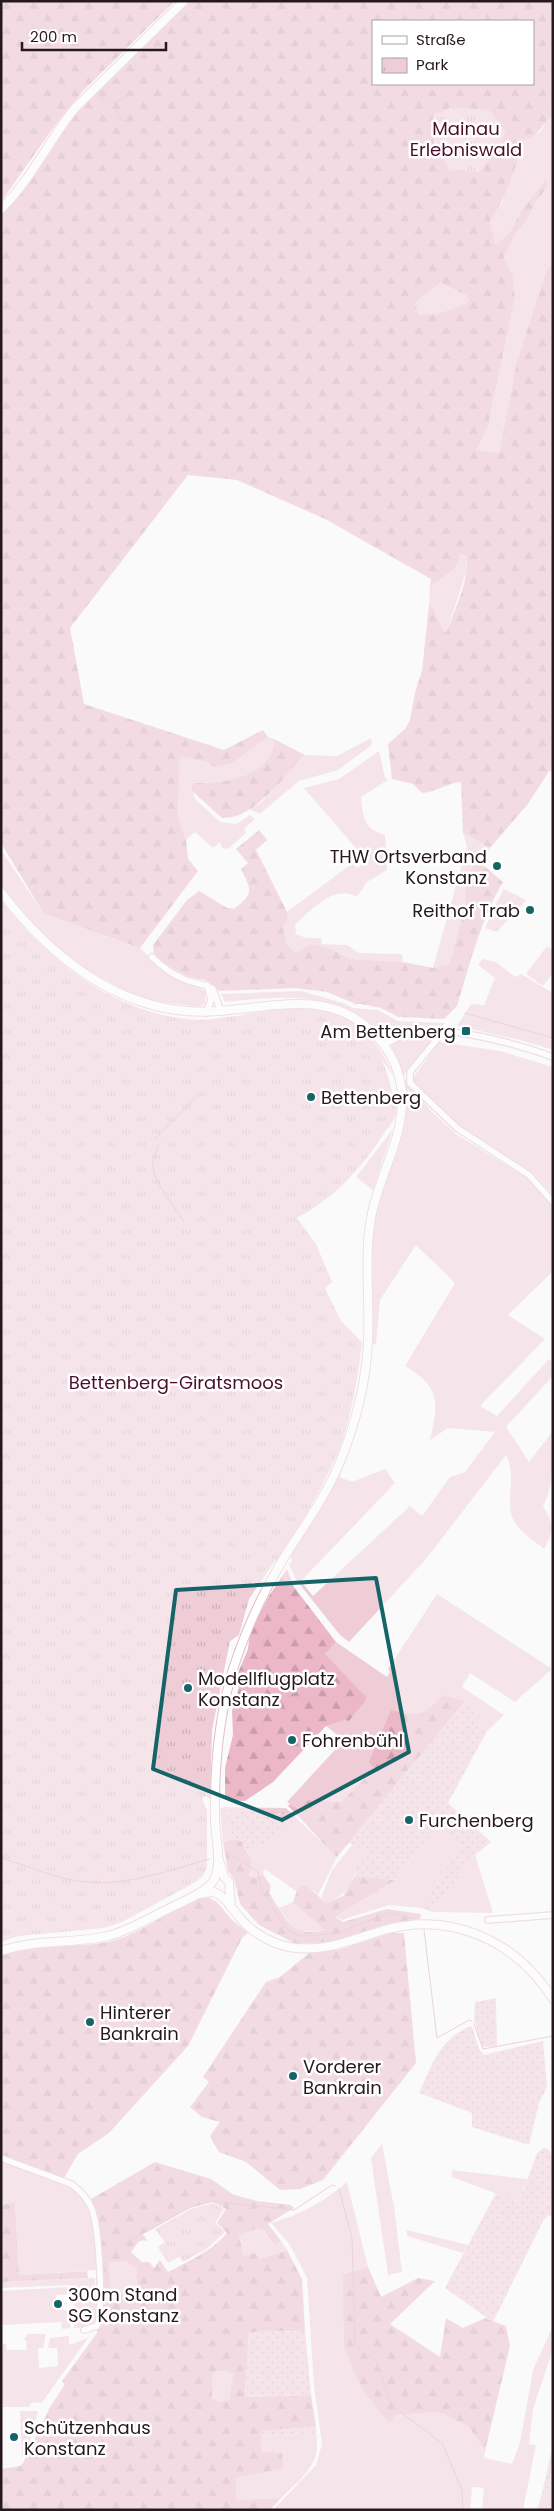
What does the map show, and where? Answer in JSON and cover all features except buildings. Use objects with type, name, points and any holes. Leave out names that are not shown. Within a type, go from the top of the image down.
[{"type":"main road","points":[[1,209],[26,178],[59,127],[75,108],[184,1]]},
{"type":"main road","points":[[1,892],[44,941],[85,974],[106,986],[151,1005],[173,1010],[221,1012],[287,1003],[322,1004],[345,1012],[362,1022],[384,1044],[393,1061],[400,1080],[402,1113],[394,1147],[371,1215],[367,1263],[368,1342],[362,1387],[353,1424],[338,1465],[259,1602],[233,1671],[224,1705],[216,1762],[217,1856],[213,1881],[216,1894],[231,1906],[241,1920],[267,1938],[295,1948],[339,1946],[384,1930],[406,1925],[450,1926],[469,1930],[489,1938],[513,1953],[537,1976],[553,1999]]},
{"type":"main road","points":[[217,1856],[224,1878],[229,1882],[228,1891],[231,1906]]},
{"type":"main road","points":[[1,1951],[17,1946],[109,1936],[134,1927],[196,1894],[213,1881],[224,1878]]},
{"type":"main road","points":[[196,1894],[216,1894],[228,1891]]},
{"type":"street","points":[[152,957],[165,969],[185,979],[207,985],[213,989],[221,1012]]},
{"type":"street","points":[[206,1012],[211,1000],[207,985]]},
{"type":"street","points":[[384,1044],[411,1032],[443,1032],[502,1042],[553,1057]]},
{"type":"street","points":[[443,1032],[410,1072],[410,1083],[457,1128],[529,1175],[553,1202]]},
{"type":"street","points":[[488,1920],[553,1915]]},
{"type":"street","points":[[1,2158],[71,2184],[80,2190],[91,2205],[95,2220],[101,2308],[96,2326],[84,2330]]},
{"type":"highlighted area","points":[[376,1578],[409,1752],[282,1820],[153,1769],[176,1590]]},
{"type":"green space","points":[[1,1],[175,1],[84,90],[56,124],[1,202]]},
{"type":"green space","points":[[191,1],[553,1],[553,117],[534,135],[525,140],[506,193],[490,221],[496,245],[510,232],[522,210],[545,180],[547,181],[547,188],[536,201],[527,220],[514,236],[504,258],[513,276],[515,298],[488,426],[477,450],[499,453],[517,360],[547,269],[553,263],[553,774],[550,770],[527,805],[490,848],[463,833],[461,782],[422,793],[413,784],[392,779],[388,744],[405,729],[410,720],[415,692],[422,671],[429,604],[434,610],[444,633],[447,631],[464,584],[467,564],[466,556],[460,553],[456,568],[430,587],[431,579],[325,519],[237,480],[188,475],[70,628],[84,704],[224,750],[263,730],[268,737],[231,764],[214,767],[207,762],[180,756],[178,817],[186,840],[188,859],[198,871],[140,948],[44,914],[1,843],[1,213],[18,197],[65,127],[95,93],[174,15]],"holes":[[[440,283],[466,295],[469,299],[467,303],[437,314],[419,315],[415,305],[418,300]]]},
{"type":"green space","name":"Mainau Erlebniswald","points":[[452,107],[489,110],[506,132],[494,154],[479,172],[450,170],[434,148],[433,115]]},
{"type":"green space","points":[[553,117],[553,263],[547,269],[517,360],[499,453],[477,450],[488,426],[515,298],[513,276],[504,258],[514,236],[527,220],[536,201],[547,188],[547,181],[545,180],[522,210],[510,232],[496,246],[490,221],[502,203],[525,140],[540,132],[546,122]]},
{"type":"green space","points":[[440,283],[466,295],[469,299],[467,303],[437,314],[419,316],[415,305],[418,300]]},
{"type":"green space","points":[[460,552],[466,556],[467,569],[447,631],[443,634],[434,610],[429,604],[430,587],[456,568]]},
{"type":"green space","points":[[268,737],[274,739],[272,752],[265,762],[256,769],[232,779],[219,782],[195,783],[191,786],[195,799],[220,822],[237,824],[250,815],[255,819],[244,829],[246,833],[228,849],[222,848],[220,842],[213,848],[195,832],[186,840],[178,817],[180,755],[207,762],[214,767],[231,764]]},
{"type":"green space","points":[[371,738],[372,745],[338,770],[299,781],[260,814],[249,809],[261,803],[305,755],[337,756]]},
{"type":"green space","points":[[274,739],[305,755],[268,795],[246,812],[222,818],[192,791],[191,786],[195,783],[219,782],[245,775],[256,769],[265,762],[272,752]]},
{"type":"green space","points":[[379,751],[385,778],[388,780],[361,797],[366,822],[378,833],[385,835],[387,870],[367,882],[357,897],[340,894],[324,900],[295,924],[296,934],[306,938],[321,938],[322,944],[347,945],[359,953],[402,954],[403,962],[350,959],[333,950],[297,953],[287,945],[283,927],[288,919],[287,912],[353,863],[357,868],[365,863],[362,855],[304,788],[339,779]]},
{"type":"green space","points":[[259,830],[267,840],[256,850],[287,912],[288,919],[283,927],[287,945],[297,953],[311,944],[333,950],[350,959],[403,962],[433,968],[449,964],[466,904],[466,877],[477,860],[503,882],[482,927],[457,1006],[444,1019],[398,1017],[381,1008],[351,1002],[327,992],[295,988],[220,991],[205,980],[189,977],[163,964],[154,954],[153,945],[187,900],[199,891],[227,908],[234,909],[248,895],[249,887],[241,869],[248,863],[236,849]]},
{"type":"green space","points":[[463,833],[490,848],[477,860],[466,877],[466,904],[449,964],[433,968],[467,846]]},
{"type":"green space","points":[[1,850],[44,914],[140,948],[165,972],[205,991],[205,1004],[199,1007],[153,1001],[133,995],[89,971],[28,921],[1,885]]},
{"type":"green space","points":[[504,889],[526,900],[497,932],[485,928]]},
{"type":"green space","name":"Bettenberg-Giratsmoos","points":[[1,901],[20,924],[64,965],[114,997],[141,1008],[169,1016],[199,1020],[232,1016],[248,1017],[302,1009],[323,1011],[344,1019],[353,1026],[357,1033],[381,1058],[395,1100],[396,1109],[393,1121],[365,1160],[323,1202],[297,1218],[316,1244],[332,1282],[325,1288],[341,1321],[362,1342],[359,1369],[348,1422],[328,1475],[280,1558],[275,1561],[249,1599],[239,1635],[230,1641],[212,1730],[210,1799],[205,1796],[202,1799],[207,1810],[207,1867],[203,1876],[194,1883],[122,1922],[104,1928],[19,1936],[1,1942]]},
{"type":"green space","points":[[547,946],[553,950],[553,973],[543,986],[526,974]]},
{"type":"green space","points":[[483,959],[496,962],[515,977],[521,974],[553,993],[553,1050],[520,1040],[457,1026],[471,1004],[484,1005],[495,978],[478,965]]},
{"type":"green space","points":[[301,991],[343,1003],[353,1008],[378,1010],[398,1021],[445,1023],[441,1026],[409,1028],[383,1037],[366,1021],[348,1010],[329,1003],[310,999],[289,998],[225,1002],[221,994]]},
{"type":"green space","points":[[293,1006],[328,1011],[356,1024],[377,1046],[394,1076],[366,1040],[353,1031],[220,1019]]},
{"type":"green space","points":[[423,1033],[436,1035],[403,1076],[391,1045],[397,1038]]},
{"type":"green space","points":[[439,1042],[500,1051],[553,1067],[553,1195],[533,1173],[458,1126],[412,1083],[413,1078]]},
{"type":"green space","points":[[405,1081],[431,1111],[456,1134],[527,1178],[553,1206],[553,1271],[508,1315],[545,1339],[480,1406],[497,1416],[549,1359],[553,1362],[553,1376],[506,1427],[529,1462],[553,1431],[551,1481],[547,1499],[543,1506],[551,1523],[551,1532],[544,1549],[524,1534],[515,1523],[510,1507],[511,1472],[506,1455],[426,1559],[349,1642],[340,1635],[297,1581],[289,1565],[292,1560],[289,1554],[341,1467],[340,1477],[352,1482],[385,1469],[395,1483],[301,1581],[313,1596],[410,1506],[422,1516],[450,1477],[465,1472],[495,1432],[448,1428],[430,1440],[435,1415],[434,1397],[425,1381],[405,1366],[455,1283],[416,1245],[380,1300],[376,1345],[373,1343],[372,1237],[375,1216],[401,1135],[405,1115]]},
{"type":"green space","points":[[393,1129],[373,1190],[356,1177]]},
{"type":"green space","points":[[287,1569],[294,1587],[336,1642],[325,1654],[367,1698],[349,1721],[346,1720],[326,1726],[273,1782],[245,1801],[227,1800],[225,1796],[225,1768],[233,1735],[232,1711],[239,1687],[233,1685],[248,1649],[250,1632],[269,1596]]},
{"type":"green space","points":[[437,1594],[552,1669],[515,1702],[470,1673],[462,1687],[504,1715],[487,1731],[465,1701],[443,1696],[426,1711],[420,1713],[391,1710],[376,1769],[341,1802],[307,1800],[300,1810],[287,1802],[344,1740],[326,1726],[346,1720],[325,1654],[336,1642],[387,1677],[390,1672],[388,1669]]},
{"type":"green space","points":[[443,1695],[465,1701],[337,1857],[288,1806],[290,1804],[300,1810],[307,1800],[341,1802],[375,1769],[369,1762],[391,1710],[420,1713],[426,1711]]},
{"type":"green space","points":[[465,1701],[487,1731],[448,1803],[491,1842],[475,1855],[433,1912],[421,1908],[460,1846],[437,1827],[395,1880],[355,1876],[357,1864],[366,1853],[349,1842]]},
{"type":"green space","points":[[224,1807],[286,1808],[337,1857],[318,1895],[313,1890],[298,1888],[297,1892],[265,1869],[263,1874],[253,1878],[249,1875],[252,1861],[248,1853],[260,1845],[285,1810],[279,1814],[264,1817],[226,1813],[234,1839],[223,1842],[220,1809]]},
{"type":"green space","points":[[264,1809],[268,1817],[279,1815],[284,1810],[295,1821],[264,1846],[260,1845],[248,1853],[241,1841],[234,1839],[226,1814]]},
{"type":"green space","points":[[437,1827],[460,1846],[421,1908],[389,1905],[342,1920],[335,1917],[395,1880]]},
{"type":"green space","points":[[234,1839],[241,1841],[252,1861],[249,1875],[253,1878],[263,1874],[271,1886],[269,1893],[285,1918],[297,1929],[304,1932],[325,1930],[293,1902],[298,1888],[306,1885],[326,1903],[343,1896],[355,1876],[395,1880],[335,1917],[343,1922],[387,1909],[421,1914],[420,1919],[376,1928],[335,1942],[296,1944],[259,1925],[240,1904],[234,1879],[228,1871],[223,1842]]},
{"type":"green space","points":[[353,1844],[366,1853],[360,1861],[352,1882],[344,1893],[326,1903],[321,1898],[332,1870]]},
{"type":"green space","points":[[475,1855],[493,1913],[433,1912]]},
{"type":"green space","points":[[206,1896],[217,1902],[232,1920],[248,1933],[242,1938],[188,2046],[109,2133],[78,2154],[64,2178],[1,2155],[1,1956],[28,1949],[112,1941],[136,1932],[182,1906]]},
{"type":"green space","points":[[293,1902],[326,1930],[309,1932],[293,1927],[279,1908]]},
{"type":"green space","points":[[391,1933],[404,1933],[416,2063],[323,2180],[300,2189],[280,2190],[246,2162],[219,2152],[210,2136],[220,2122],[202,2117],[190,2107],[209,2082],[203,2077],[266,1982],[280,1977],[314,1949],[338,1950]]},
{"type":"green space","points":[[496,1998],[497,2046],[482,2047],[474,2019],[475,2002]]},
{"type":"green space","points":[[472,2026],[479,2049],[484,2055],[543,2041],[547,2087],[539,2103],[529,2145],[472,2127],[472,2113],[419,2093],[433,2062],[445,2044],[461,2031]]},
{"type":"green space","points":[[382,2144],[394,2207],[402,2272],[388,2275],[371,2158]]},
{"type":"green space","points":[[543,2148],[548,2149],[553,2158],[553,2217],[548,2215],[543,2221],[493,2322],[445,2288],[496,2193],[519,2202],[537,2153]]},
{"type":"green space","points":[[1,2161],[55,2178],[79,2193],[93,2216],[96,2270],[19,2275],[15,2201],[1,2206]]},
{"type":"green space","points":[[155,2162],[211,2179],[234,2195],[257,2201],[291,2205],[294,2208],[268,2224],[281,2241],[274,2245],[264,2231],[259,2228],[239,2236],[244,2256],[255,2253],[259,2259],[287,2250],[302,2279],[305,2331],[249,2332],[245,2397],[311,2395],[316,2427],[261,2431],[261,2452],[282,2453],[283,2469],[236,2478],[236,2500],[281,2498],[270,2510],[1,2510],[1,2469],[20,2466],[23,2463],[50,2407],[65,2384],[62,2381],[97,2333],[96,2217],[91,2199]],"holes":[[[212,2202],[226,2209],[217,2223],[227,2233],[200,2255],[168,2272],[160,2260],[154,2268],[149,2262],[142,2262],[131,2252],[139,2242],[147,2241],[143,2234],[190,2208]],[[125,2261],[137,2269],[137,2291],[132,2288],[117,2296],[110,2290],[109,2263]],[[227,2371],[233,2374],[229,2400],[219,2402],[212,2399],[213,2372]]]},
{"type":"green space","points":[[452,2170],[527,2179],[519,2202],[452,2177]]},
{"type":"green space","points":[[347,2182],[368,2267],[343,2274],[390,2425],[395,2415],[439,2412],[469,2427],[485,2451],[484,2458],[512,2464],[520,2443],[533,2370],[553,2326],[553,2349],[533,2409],[529,2444],[536,2445],[523,2510],[482,2510],[484,2488],[472,2487],[470,2510],[273,2510],[316,2465],[322,2444],[314,2386],[307,2278],[290,2245],[271,2223],[311,2207]]},
{"type":"green space","points":[[15,2201],[19,2275],[87,2271],[88,2278],[1,2282],[1,2206]]},
{"type":"green space","points":[[212,2203],[224,2209],[215,2223],[225,2232],[208,2248],[183,2262],[179,2257],[168,2263],[158,2247],[165,2242],[155,2229],[191,2209]]},
{"type":"green space","points":[[259,2228],[264,2231],[273,2245],[281,2241],[287,2250],[259,2259],[244,2256],[239,2236]]},
{"type":"green space","points":[[407,2230],[468,2245],[463,2253],[407,2236]]},
{"type":"green space","points":[[125,2261],[137,2269],[137,2291],[136,2293],[132,2288],[116,2296],[109,2290],[108,2263]]},
{"type":"green space","points":[[368,2267],[381,2297],[418,2278],[435,2281],[390,2324],[440,2357],[446,2318],[463,2328],[485,2318],[506,2326],[510,2346],[485,2451],[469,2427],[439,2412],[395,2415],[390,2425],[361,2387],[344,2348],[343,2274]]},
{"type":"green space","points":[[95,2278],[97,2319],[92,2327],[74,2328],[74,2289],[70,2285],[1,2288],[1,2282]]},
{"type":"green space","points":[[67,2287],[70,2294],[56,2295],[56,2310],[71,2310],[70,2328],[62,2329],[61,2322],[1,2325],[1,2291]]},
{"type":"green space","points":[[305,2331],[311,2395],[245,2397],[249,2332]]},
{"type":"green space","points":[[28,2334],[46,2334],[43,2348],[38,2348],[39,2368],[58,2366],[57,2348],[48,2348],[50,2338],[69,2336],[69,2345],[88,2338],[41,2404],[40,2402],[31,2403],[29,2407],[1,2407],[1,2344],[6,2344],[7,2350],[27,2350],[24,2339]]},
{"type":"green space","points":[[227,2371],[233,2374],[229,2400],[219,2403],[212,2399],[213,2372]]},
{"type":"green space","points":[[20,2411],[38,2411],[27,2452],[22,2456]]},
{"type":"green space","points":[[316,2427],[316,2433],[261,2436],[261,2431]]},
{"type":"green space","points":[[316,2433],[316,2454],[309,2470],[281,2498],[236,2500],[236,2478],[283,2469],[261,2452],[261,2436]]},
{"type":"green space","points":[[553,2445],[553,2500],[542,2493]]},
{"type":"green space","points":[[542,2493],[553,2500],[553,2510],[537,2510]]},
{"type":"waterway","points":[[96,92],[109,105],[141,90]]},
{"type":"waterway","points":[[114,106],[121,120],[131,123]]},
{"type":"waterway","points":[[251,987],[258,989]]},
{"type":"waterway","points":[[354,1004],[371,1001]]},
{"type":"waterway","points":[[465,1013],[553,1038]]},
{"type":"waterway","points":[[155,1139],[196,1097]]},
{"type":"waterway","points":[[159,1145],[153,1161],[154,1173],[161,1188],[184,1222]]},
{"type":"waterway","points":[[228,1853],[258,1872],[261,1888],[280,1919],[287,1929],[299,1936],[335,1934],[389,1913],[417,1919]]},
{"type":"waterway","points":[[1,1858],[65,1879],[102,1883],[149,1876],[209,1859]]},
{"type":"waterway","points":[[424,1930],[437,2038],[469,2020],[472,2021]]},
{"type":"waterway","points":[[474,2024],[483,2049],[553,2036]]},
{"type":"waterway","points":[[115,2249],[190,2207],[212,2201],[294,2210],[332,2185],[335,2186]]},
{"type":"waterway","points":[[339,2189],[352,2238],[355,2344],[377,2362],[391,2405],[442,2443],[462,2490],[463,2510]]},
{"type":"place","name":"THW Ortsverband Konstanz","points":[[497,866]]},
{"type":"place","name":"Reithof Trab","points":[[530,910]]},
{"type":"place","name":"Am Bettenberg","points":[[466,1031]]},
{"type":"place","name":"Bettenberg","points":[[311,1097]]},
{"type":"place","name":"Modellflugplatz Konstanz","points":[[188,1688]]},
{"type":"place","name":"Fohrenbühl","points":[[292,1740]]},
{"type":"place","name":"Furchenberg","points":[[409,1820]]},
{"type":"place","name":"Hinterer Bankrain","points":[[90,2022]]},
{"type":"place","name":"Vorderer Bankrain","points":[[293,2076]]},
{"type":"place","name":"300m Stand SG Konstanz","points":[[58,2304]]},
{"type":"place","name":"Schützenhaus Konstanz","points":[[14,2437]]}]
